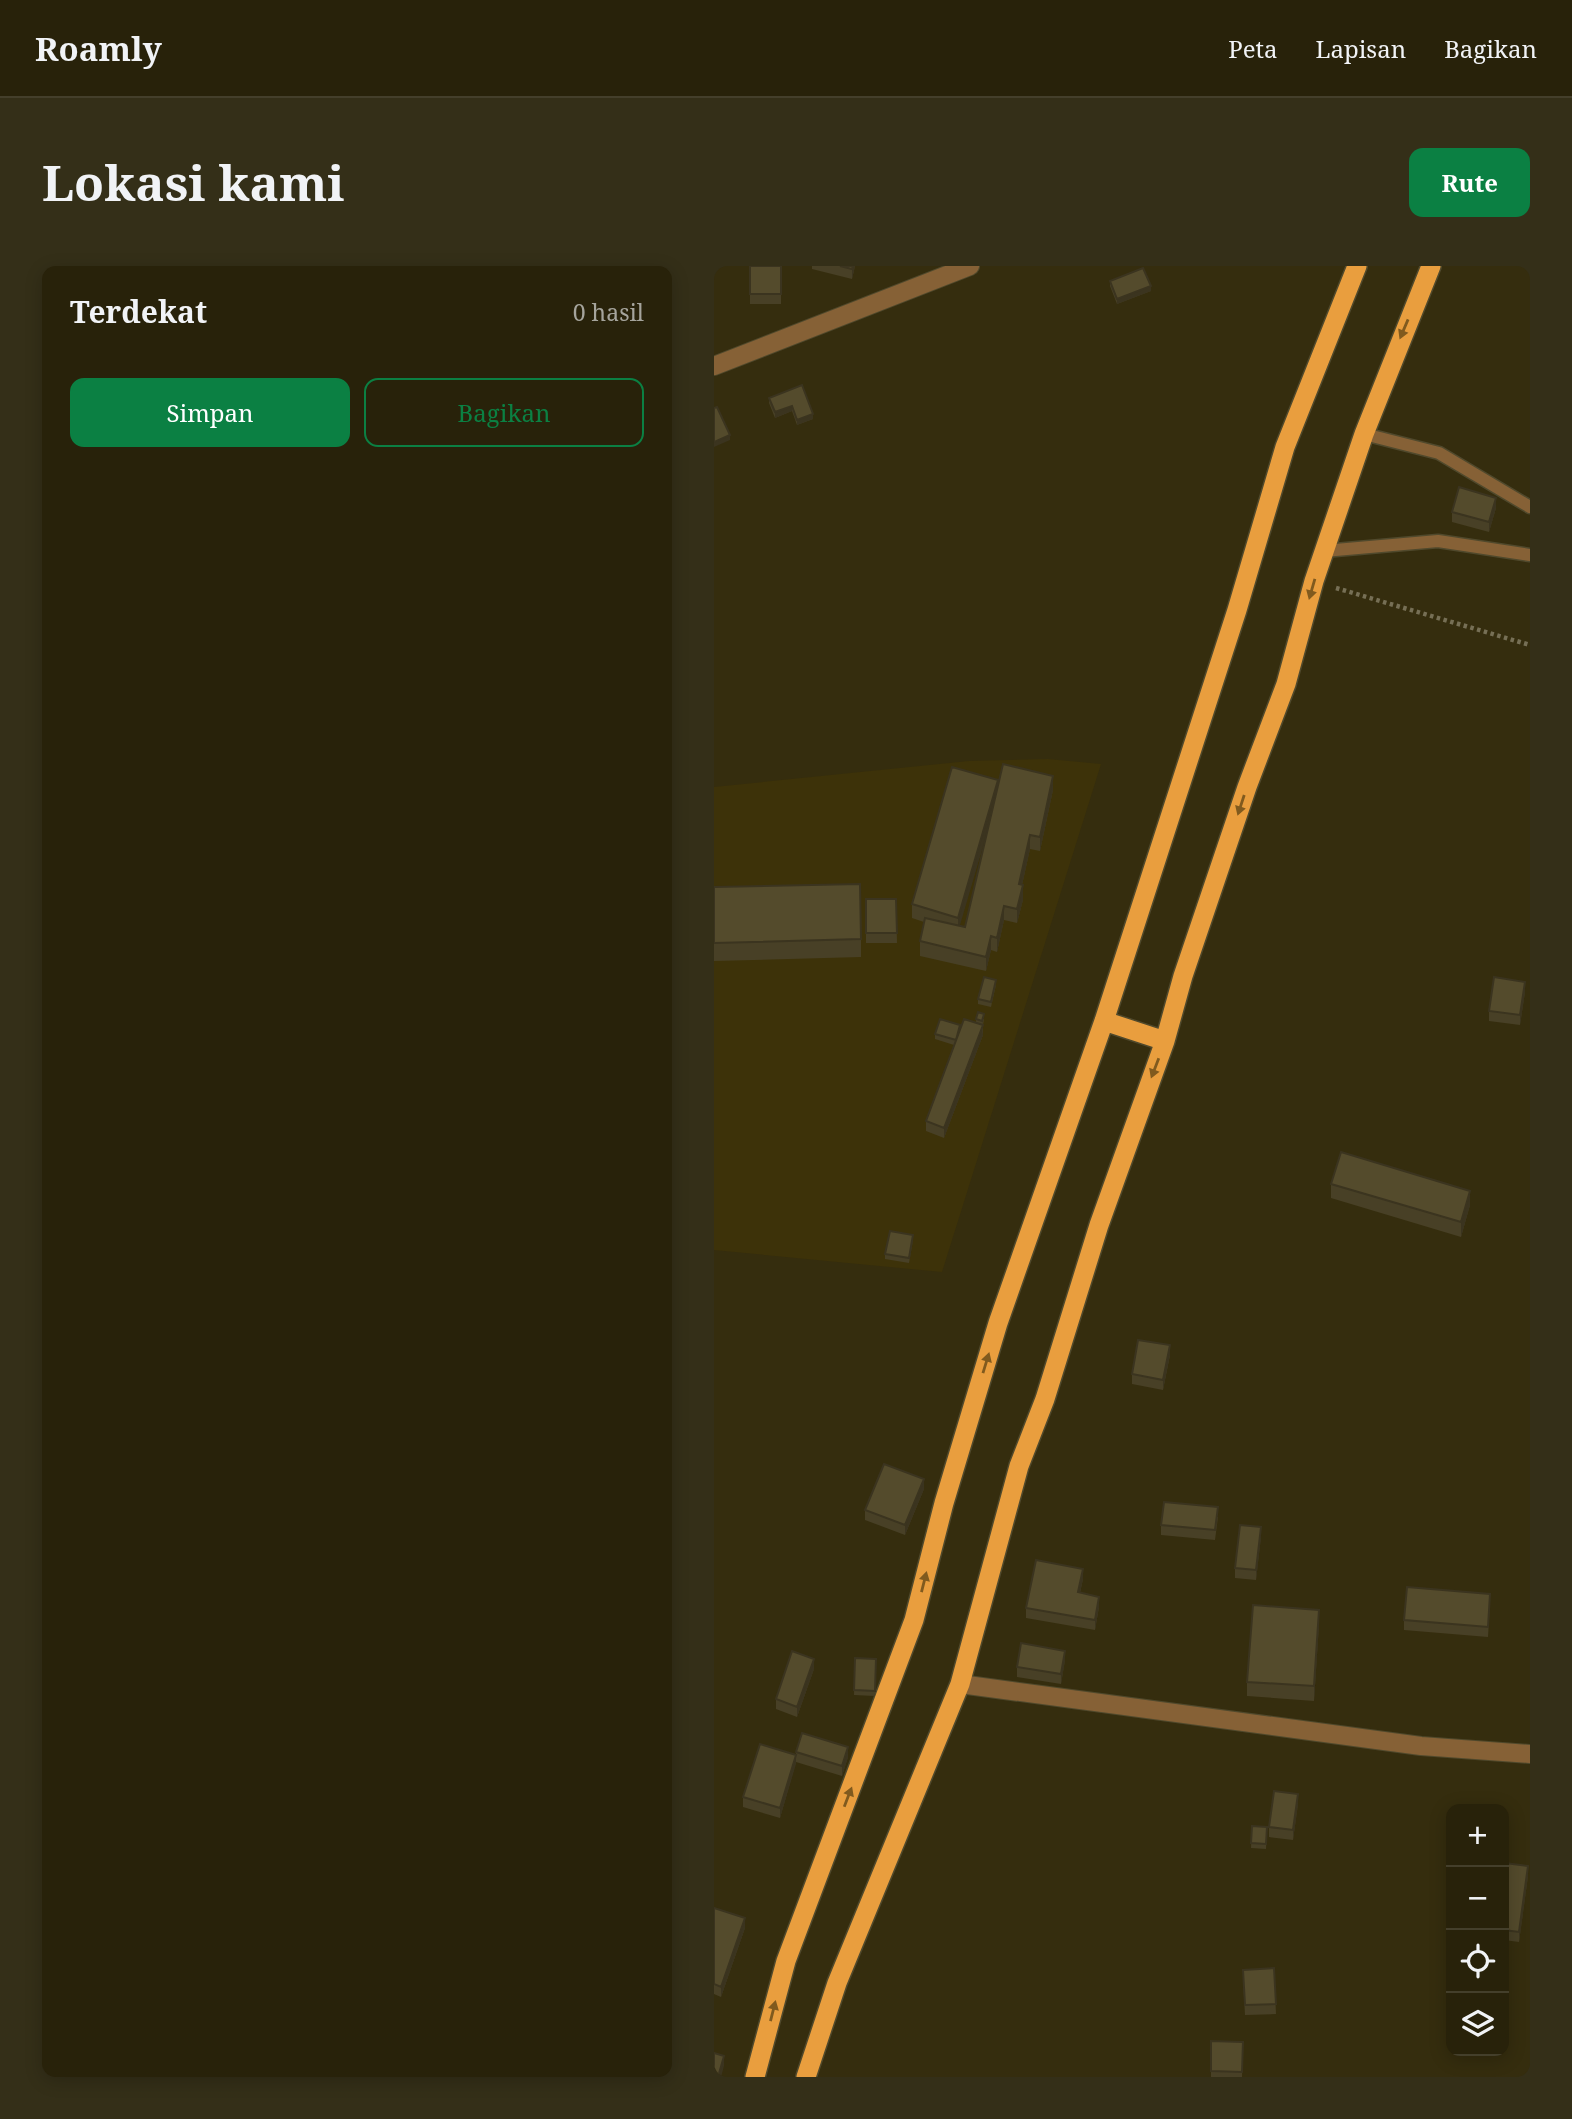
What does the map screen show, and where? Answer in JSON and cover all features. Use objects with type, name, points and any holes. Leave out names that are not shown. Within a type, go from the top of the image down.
[{"type":"highway","points":[[755,2077],[786,1961],[914,1620],[944,1503],[998,1323],[1104,1021],[1237,610],[1285,447],[1357,266]]},
{"type":"highway","points":[[806,2077],[837,1983],[960,1684],[1019,1466],[1045,1399],[1130,1131],[1165,1041],[1182,976],[1286,684],[1314,581],[1364,434],[1431,266]]},
{"type":"highway","points":[[1104,1021],[1165,1041]]},
{"type":"street","points":[[714,366],[971,266]]},
{"type":"street","points":[[960,1684],[1421,1746],[1530,1754]]},
{"type":"lane","points":[[1364,434],[1439,453],[1530,507]]},
{"type":"lane","points":[[1324,551],[1437,541],[1530,555]]},
{"type":"path","points":[[1314,581],[1530,645]]},
{"type":"shaded area","points":[[1048,759],[1101,764],[942,1272],[714,1250],[714,787],[969,761]]},
{"type":"building","points":[[750,266],[781,266],[781,294],[750,294]]},
{"type":"building","points":[[1143,268],[1151,286],[1117,299],[1110,281]]},
{"type":"building","points":[[802,385],[813,414],[797,420],[792,406],[775,412],[769,398]]},
{"type":"building","points":[[717,407],[730,435],[714,442],[714,408]]},
{"type":"building","points":[[1459,487],[1496,498],[1489,522],[1452,512]]},
{"type":"building","points":[[1003,764],[1053,776],[1040,837],[1030,835],[1019,884],[1023,885],[1017,909],[1004,906],[997,938],[991,936],[986,957],[920,941],[925,918],[965,927]]},
{"type":"building","points":[[952,767],[998,780],[958,918],[912,904]]},
{"type":"building","points":[[860,884],[861,939],[714,943],[714,887]]},
{"type":"building","points":[[866,899],[896,899],[897,933],[866,933]]},
{"type":"building","points":[[984,977],[996,980],[991,1002],[978,999]]},
{"type":"building","points":[[1494,977],[1525,982],[1520,1015],[1489,1011]]},
{"type":"building","points":[[978,1012],[984,1014],[982,1021],[976,1019]]},
{"type":"building","points":[[940,1019],[960,1025],[956,1040],[935,1034]]},
{"type":"building","points":[[964,1019],[983,1025],[944,1128],[926,1121]]},
{"type":"building","points":[[1341,1152],[1470,1191],[1461,1222],[1331,1184]]},
{"type":"building","points":[[890,1231],[913,1235],[909,1258],[885,1254]]},
{"type":"building","points":[[1138,1340],[1170,1345],[1163,1380],[1132,1374]]},
{"type":"building","points":[[884,1464],[924,1479],[905,1525],[865,1510]]},
{"type":"building","points":[[1164,1502],[1218,1507],[1215,1530],[1161,1525]]},
{"type":"building","points":[[1240,1525],[1261,1527],[1256,1570],[1235,1568]]},
{"type":"building","points":[[1036,1560],[1083,1569],[1078,1592],[1099,1597],[1095,1620],[1026,1608]]},
{"type":"building","points":[[1407,1587],[1490,1594],[1488,1627],[1404,1620]]},
{"type":"building","points":[[1253,1605],[1319,1610],[1314,1686],[1247,1682]]},
{"type":"building","points":[[1021,1643],[1065,1651],[1061,1674],[1017,1667]]},
{"type":"building","points":[[792,1651],[814,1659],[797,1707],[776,1699]]},
{"type":"building","points":[[855,1658],[876,1659],[875,1691],[854,1690]]},
{"type":"building","points":[[802,1733],[848,1747],[842,1766],[796,1752]]},
{"type":"building","points":[[760,1744],[796,1755],[780,1808],[743,1797]]},
{"type":"building","points":[[1274,1791],[1298,1794],[1293,1830],[1269,1827]]},
{"type":"building","points":[[1252,1826],[1267,1827],[1266,1844],[1251,1843]]},
{"type":"building","points":[[1509,1864],[1528,1866],[1519,1932],[1509,1931]]},
{"type":"building","points":[[714,1908],[745,1918],[721,1987],[714,1984]]},
{"type":"building","points":[[1274,1968],[1276,2004],[1245,2005],[1243,1970]]},
{"type":"building","points":[[1211,2041],[1243,2042],[1242,2072],[1211,2071]]},
{"type":"building","points":[[714,2053],[724,2056],[718,2077],[714,2077]]}]
